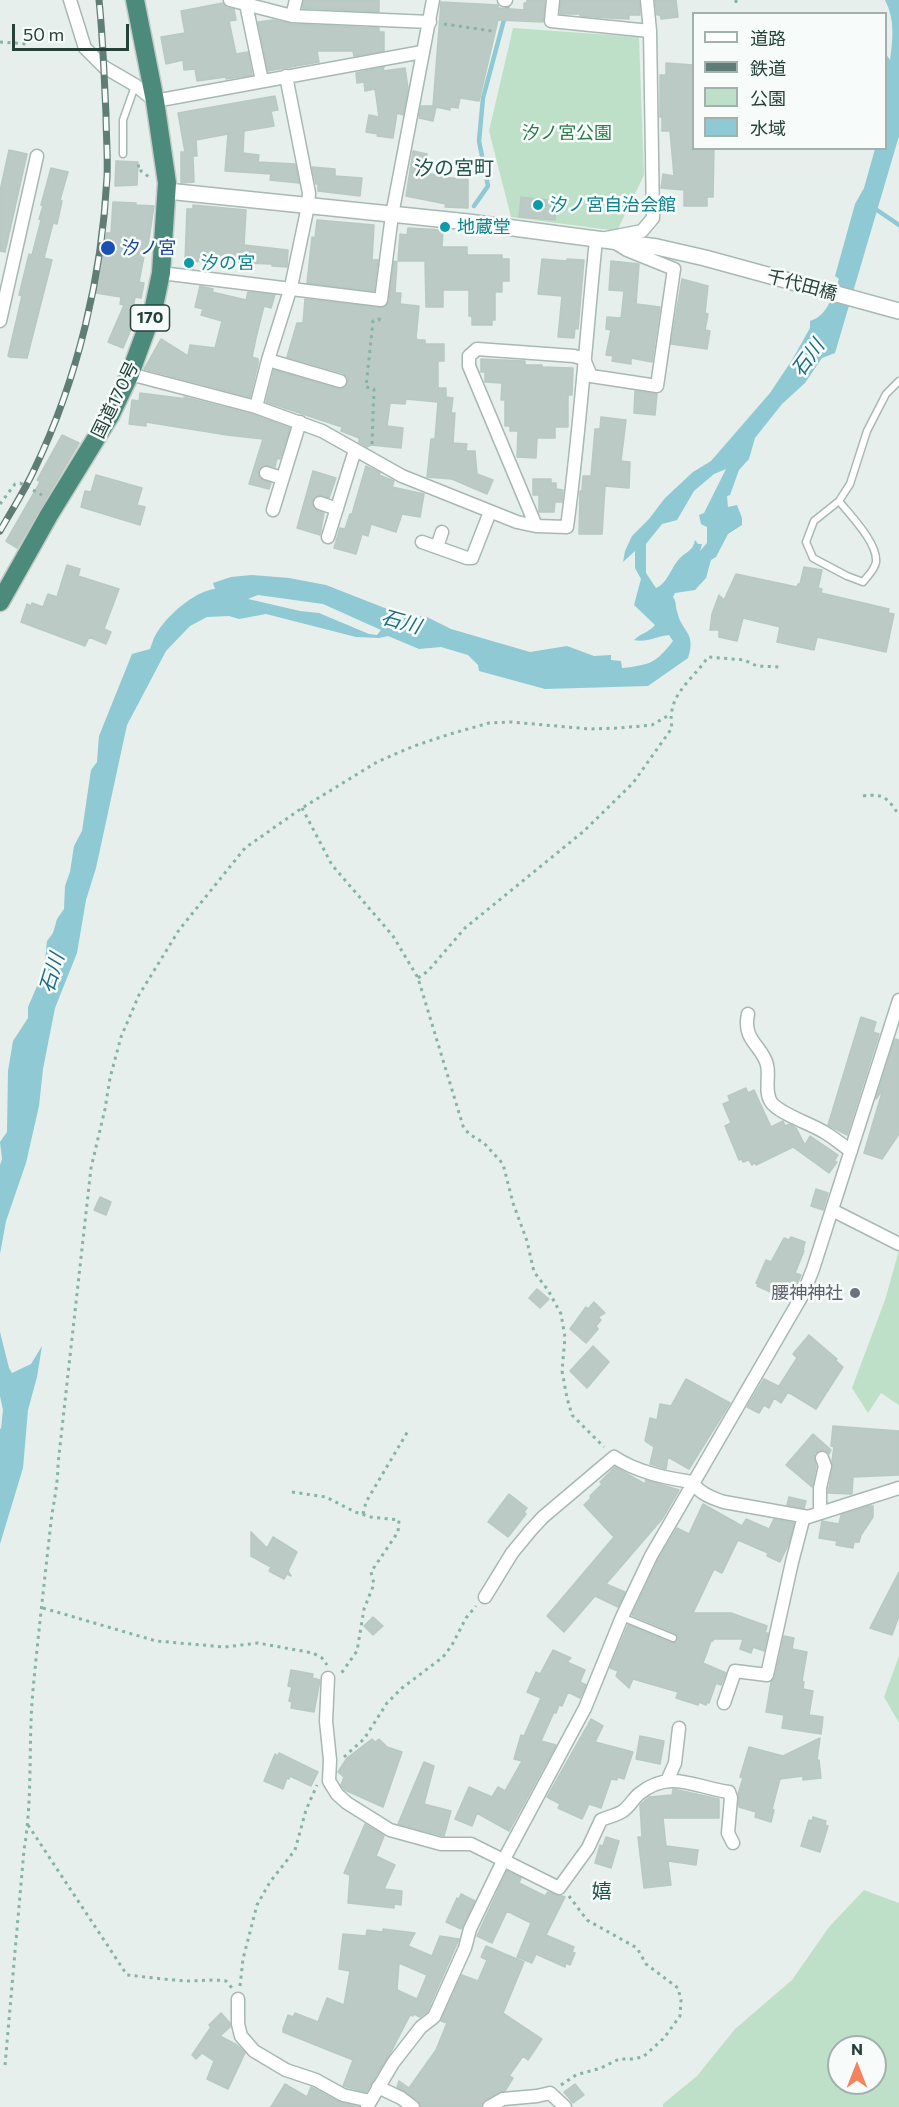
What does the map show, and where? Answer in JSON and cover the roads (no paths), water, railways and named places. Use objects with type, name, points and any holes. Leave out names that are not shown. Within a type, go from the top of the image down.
[{"type":"highway","name":"国道170号","points":[[0,602],[111,414],[130,374],[153,311],[161,273],[168,191],[155,101],[135,0]]},
{"type":"street","points":[[70,0],[85,48],[104,67],[135,85],[155,101],[422,52]]},
{"type":"street","points":[[230,0],[246,2],[292,16],[430,22]]},
{"type":"street","points":[[292,16],[296,0]]},
{"type":"street","points":[[161,273],[291,287],[381,300],[392,215],[433,0]]},
{"type":"street","points":[[553,0],[552,21],[650,31]]},
{"type":"street","points":[[130,374],[256,407],[300,422],[322,431],[402,476],[517,522],[536,526],[567,527],[578,443],[596,240],[642,231],[653,218],[650,31],[647,0]]},
{"type":"street","points":[[246,2],[262,81]]},
{"type":"street","points":[[256,407],[291,287],[308,206],[309,193],[286,76]]},
{"type":"street","points":[[0,321],[37,156]]},
{"type":"street","name":"千代田橋","points":[[168,191],[468,222],[657,247],[899,311]]},
{"type":"street","points":[[584,359],[591,376],[657,386],[674,269],[627,250],[614,242]]},
{"type":"street","points":[[536,526],[469,366],[469,356],[477,349],[574,356],[584,359]]},
{"type":"street","points":[[268,360],[340,381]]},
{"type":"street","points":[[273,510],[300,422]]},
{"type":"street","points":[[328,537],[355,450]]},
{"type":"street","points":[[266,473],[282,478]]},
{"type":"street","points":[[320,503],[337,508]]},
{"type":"street","points":[[422,542],[472,558],[490,512]]},
{"type":"street","points":[[437,547],[442,532]]},
{"type":"street","points":[[236,1994],[241,2036],[254,2051],[286,2070],[316,2080],[343,2095],[368,2104],[393,2063],[421,2027],[434,2017],[465,1948],[470,1929],[503,1861],[585,1707],[622,1617],[651,1556],[803,1294],[899,999]]},
{"type":"street","points":[[748,1014],[749,1035],[767,1064],[766,1082],[771,1102],[788,1114],[824,1132],[851,1151]]},
{"type":"street","points":[[832,1210],[899,1244]]},
{"type":"street","points":[[485,1597],[512,1554],[531,1530],[543,1517],[614,1457],[643,1472],[692,1482],[697,1489],[724,1502],[804,1516],[899,1488]]},
{"type":"street","points":[[820,1513],[820,1488],[825,1466],[822,1458]]},
{"type":"street","points":[[724,1703],[735,1671],[767,1675],[804,1516]]},
{"type":"street","points":[[328,1678],[326,1721],[330,1760],[329,1781],[337,1794],[360,1813],[390,1830],[441,1844],[471,1844],[560,1888],[588,1848],[601,1820],[622,1812],[637,1795],[667,1781],[692,1782],[716,1791],[729,1792],[732,1798],[728,1833],[733,1843]]},
{"type":"street","points":[[667,1781],[675,1763],[679,1728]]},
{"type":"street","points":[[378,2087],[401,2098],[413,2107]]},
{"type":"street","points":[[489,2107],[502,2099],[550,2093],[565,2107]]},
{"type":"lane","points":[[123,154],[123,120],[135,85]]},
{"type":"lane","points":[[839,501],[872,543],[876,561],[863,582],[813,558],[806,542],[814,521],[839,501],[850,484],[867,431],[886,394],[899,381]]},
{"type":"lane","points":[[622,1617],[673,1638]]},
{"type":"water","name":"石川","points":[[885,0],[899,0],[899,136],[835,353],[822,358],[805,383],[782,404],[755,438],[749,459],[739,470],[730,495],[727,496],[728,507],[737,505],[742,525],[728,534],[716,557],[711,560],[706,578],[695,590],[675,593],[673,597],[679,618],[690,637],[688,658],[648,686],[545,689],[479,671],[478,665],[468,655],[441,647],[419,649],[388,636],[356,637],[266,614],[239,619],[229,616],[207,617],[190,626],[166,651],[127,725],[96,868],[86,900],[77,953],[55,1008],[43,1069],[39,1106],[26,1163],[6,1221],[0,1254],[0,1165],[2,1159],[0,1142],[7,1132],[8,1071],[13,1041],[28,1018],[28,1007],[44,970],[47,941],[64,909],[65,886],[70,872],[74,846],[82,831],[91,770],[97,762],[99,736],[132,654],[150,649],[157,633],[169,618],[183,604],[199,594],[215,589],[213,583],[231,577],[252,575],[289,578],[326,585],[400,614],[427,617],[451,629],[530,652],[567,646],[594,656],[611,655],[611,660],[621,661],[622,668],[652,662],[662,654],[673,641],[669,635],[643,641],[634,640],[655,625],[634,605],[641,579],[635,568],[635,551],[623,562],[625,551],[632,536],[665,498],[693,472],[711,461],[770,393],[810,328],[810,321],[821,314],[829,304],[839,279],[835,276],[855,204],[864,188],[875,150],[887,150],[887,56],[890,60],[892,22]],"holes":[[[726,469],[704,513],[699,515],[701,524],[707,527],[707,543],[700,551],[702,544],[698,544],[695,540],[691,549],[680,558],[664,582],[656,588],[646,573],[646,544],[662,524],[677,520],[694,491],[714,474]],[[258,595],[323,604],[381,630],[377,635],[369,634],[319,613],[248,599]]]},
{"type":"water","points":[[0,1332],[12,1373],[31,1364],[42,1346],[28,1410],[23,1468],[0,1544],[0,1428],[3,1410],[0,1396]]},
{"type":"waterway","points":[[474,206],[488,186],[479,141],[483,98],[509,1]]},
{"type":"waterway","points":[[874,208],[899,225]]},
{"type":"railway","points":[[0,531],[35,468],[64,398],[85,326],[100,252],[107,169],[99,0]]},
{"type":"place","name":"汐ノ宮自治会館","points":[[538,205]]},
{"type":"place","name":"地蔵堂","points":[[445,227]]},
{"type":"place","name":"汐ノ宮","points":[[108,248]]},
{"type":"place","name":"汐の宮","points":[[189,263]]},
{"type":"place","name":"腰神神社","points":[[855,1293]]},
{"type":"district","name":"汐の宮町","points":[[454,168]]},
{"type":"district","name":"嬉","points":[[602,1891]]},
{"type":"park label","name":"汐ノ宮公園","points":[[567,133]]}]
